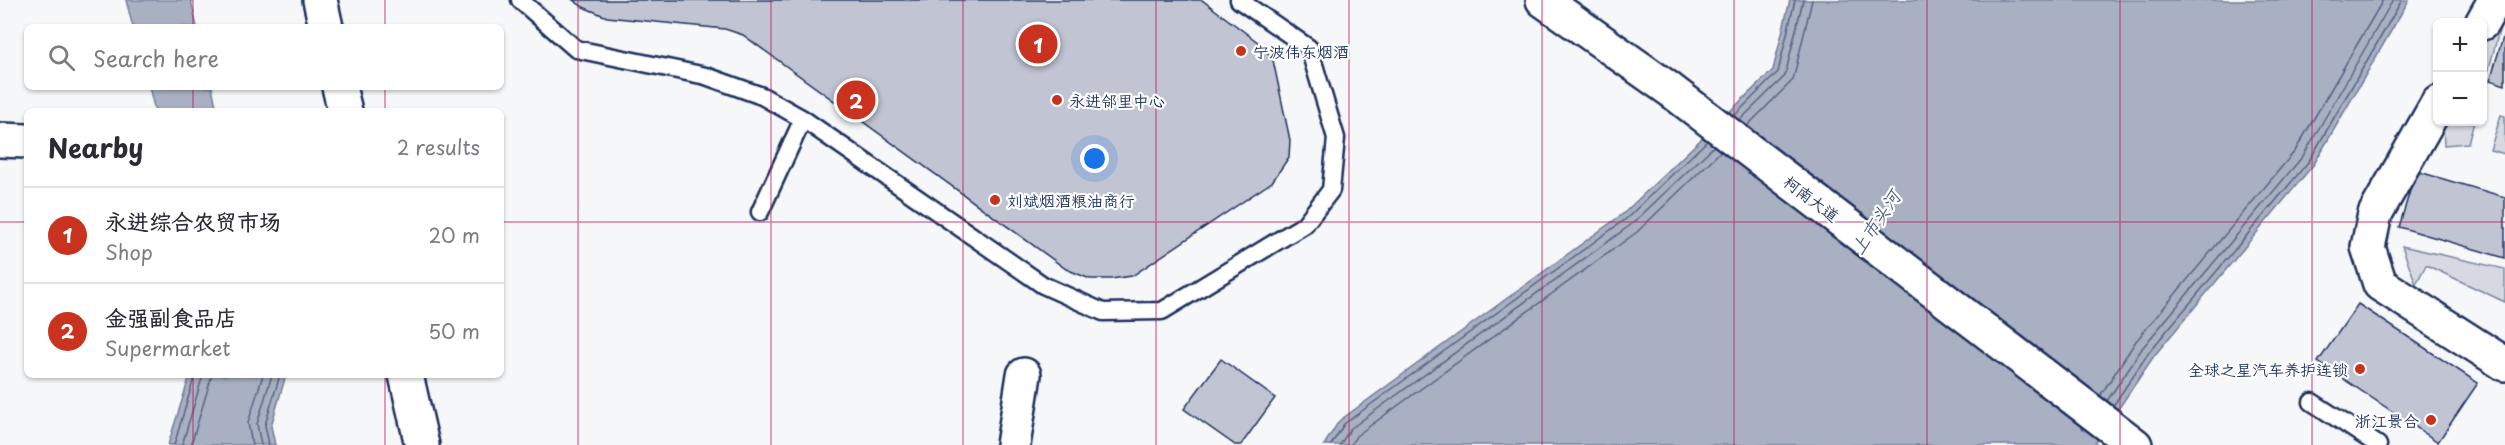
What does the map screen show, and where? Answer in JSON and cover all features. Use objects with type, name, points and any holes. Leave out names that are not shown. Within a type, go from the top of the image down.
[{"type":"main road","points":[[320,0],[325,24]]},
{"type":"main road","name":"柯南大道","points":[[1544,0],[1669,88],[2135,445]]},
{"type":"main road","points":[[2485,18],[2495,0]]},
{"type":"main road","points":[[340,90],[344,108]]},
{"type":"main road","points":[[2433,112],[2375,214],[2368,247],[2380,284],[2505,364]]},
{"type":"main road","points":[[0,140],[24,141]]},
{"type":"main road","points":[[1013,445],[1024,375]]},
{"type":"main road","points":[[407,378],[422,445]]},
{"type":"lane","points":[[520,0],[576,49],[706,76],[762,96],[803,119],[1043,285],[1103,312],[1162,311],[1304,225],[1331,190],[1336,138],[1309,48],[1239,0]]},
{"type":"lane","points":[[760,212],[803,119]]},
{"type":"lane","points":[[2312,402],[2378,445]]},
{"type":"shaded area","points":[[2496,17],[2502,20],[2487,76],[2487,72],[2487,35]]},
{"type":"shaded area","points":[[2501,115],[2505,116],[2505,154],[2490,150]]},
{"type":"shaded area","points":[[2443,126],[2473,126],[2468,143],[2444,145]]},
{"type":"shaded area","points":[[2402,246],[2505,269],[2505,302],[2426,265],[2416,284]]},
{"type":"water","points":[[126,0],[191,0],[196,24],[132,24]]},
{"type":"water","name":"上市头河","points":[[1790,0],[2409,0],[2314,164],[2154,356],[2094,445],[1324,445],[1339,421],[1624,213],[1773,70]]},
{"type":"water","points":[[150,90],[213,90],[216,108],[154,108]]},
{"type":"water","points":[[189,378],[285,378],[271,426],[275,445],[168,445]]},
{"type":"building","name":"永进邻里中心","points":[[573,0],[1202,0],[1263,46],[1273,60],[1290,140],[1289,157],[1272,182],[1132,276],[1090,279],[1066,269],[743,35],[725,29],[607,17]]},
{"type":"building","points":[[2505,31],[2505,85],[2490,80]]},
{"type":"building","points":[[2416,171],[2505,197],[2505,258],[2399,227]]},
{"type":"building","points":[[2358,304],[2478,383],[2438,442],[2318,362]]},
{"type":"building","points":[[1221,359],[1275,398],[1241,445],[1235,445],[1184,409]]},
{"type":"place","name":"永进综合农贸市场","points":[[1038,44]]},
{"type":"place","name":"宁波伟东烟酒","points":[[1241,51]]},
{"type":"place","name":"金强副食品店","points":[[856,100]]},
{"type":"place","name":"永进邻里中心","points":[[1057,100]]},
{"type":"place","name":"刘斌烟酒粮油商行","points":[[995,200]]},
{"type":"place","name":"全球之星汽车养护连锁","points":[[2360,369]]},
{"type":"place","name":"浙江景合","points":[[2431,420]]}]
